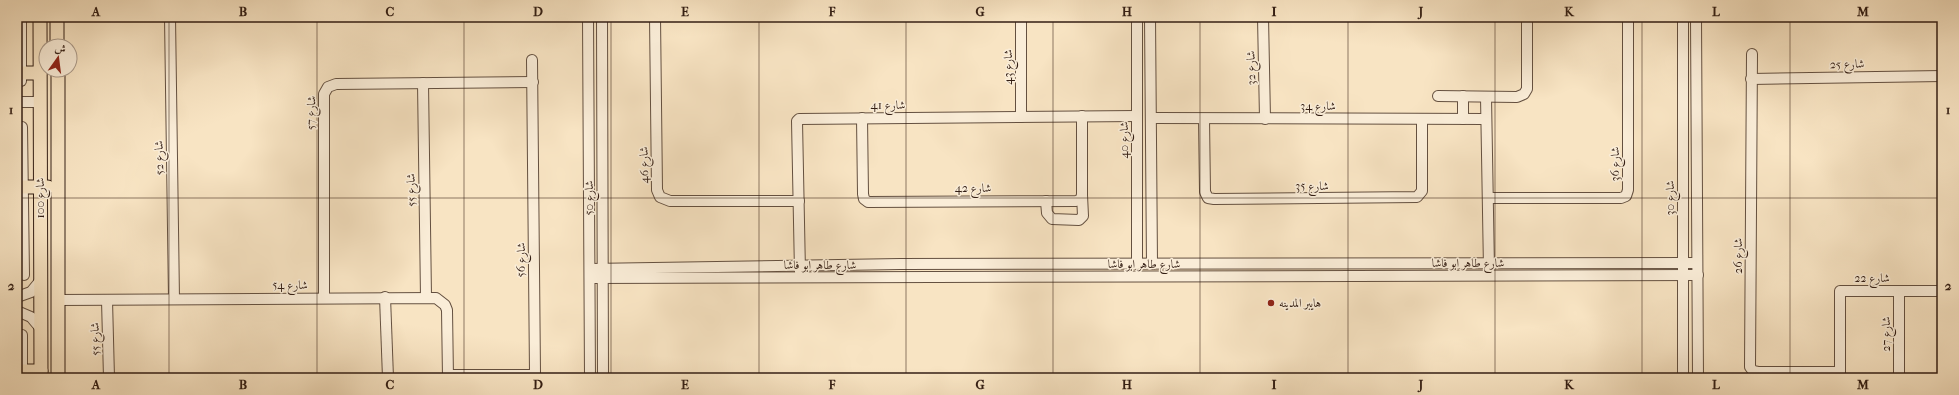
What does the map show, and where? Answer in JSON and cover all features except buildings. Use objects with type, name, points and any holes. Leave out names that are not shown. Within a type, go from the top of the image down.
[{"type":"main road","name":"شارع 100","points":[[40,17],[40,38]]},
{"type":"main road","points":[[57,17],[57,38]]},
{"type":"main road","points":[[21,77],[38,73]]},
{"type":"main road","name":"شارع 100","points":[[40,78],[41,375]]},
{"type":"main road","name":"شارع 100","points":[[58,78],[58,378]]},
{"type":"main road","points":[[23,187],[58,187]]},
{"type":"main road","points":[[22,375],[41,375]]},
{"type":"street","points":[[21,17],[21,77]]},
{"type":"street","name":"شارع 52","points":[[170,17],[174,299]]},
{"type":"street","name":"شارع 50","points":[[588,17],[590,378]]},
{"type":"street","name":"شارع 50","points":[[602,17],[603,378]]},
{"type":"street","name":"شارع 46","points":[[656,17],[657,190],[660,197],[670,202],[799,201]]},
{"type":"street","name":"شارع 43","points":[[1021,17],[1021,117]]},
{"type":"street","name":"شارع 40","points":[[1137,17],[1137,264]]},
{"type":"street","points":[[1150,17],[1152,264]]},
{"type":"street","name":"شارع 32","points":[[1263,17],[1265,118]]},
{"type":"street","points":[[1438,96],[1517,97],[1526,92],[1527,17]]},
{"type":"street","name":"شارع 36","points":[[1488,198],[1622,198],[1626,196],[1628,190],[1628,17]]},
{"type":"street","name":"شارع 30","points":[[1683,17],[1683,378]]},
{"type":"street","points":[[1696,17],[1698,378]]},
{"type":"street","name":"شارع 26","points":[[1752,54],[1750,367],[1754,372],[1840,375]]},
{"type":"street","name":"شارع 56","points":[[448,377],[532,375],[535,372],[532,60]]},
{"type":"street","name":"شارع 25","points":[[1751,79],[1942,76]]},
{"type":"street","name":"شارع 57","points":[[324,298],[323,118],[325,90],[336,84],[533,82]]},
{"type":"street","name":"شارع 55","points":[[423,83],[426,297]]},
{"type":"street","points":[[1463,96],[1463,119]]},
{"type":"street","points":[[1486,96],[1489,275]]},
{"type":"street","points":[[17,102],[40,102]]},
{"type":"street","points":[[1046,201],[1047,213],[1052,219],[1079,220],[1083,216],[1082,116]]},
{"type":"street","name":"شارع 41","points":[[801,278],[798,119],[1137,116]]},
{"type":"street","name":"شارع 42","points":[[862,118],[863,194],[866,201],[1078,201],[1082,195]]},
{"type":"street","name":"شارع 34","points":[[1151,118],[1486,119]]},
{"type":"street","name":"شارع 35","points":[[1204,119],[1205,192],[1206,196],[1214,200],[1418,197],[1422,191],[1422,119]]},
{"type":"street","points":[[22,127],[24,275]]},
{"type":"street","name":"شارع طاهر ابو فاشا","points":[[590,274],[800,266],[1137,264],[1697,264]]},
{"type":"street","name":"شارع طاهر ابو فاشا","points":[[602,273],[801,278],[1698,275]]},
{"type":"street","points":[[17,297],[31,292],[40,281]]},
{"type":"street","name":"شارع 27","points":[[1899,291],[1899,378]]},
{"type":"street","name":"شارع 22","points":[[1840,375],[1840,292],[1942,291]]},
{"type":"street","points":[[385,297],[388,378]]},
{"type":"street","name":"شارع 54","points":[[58,300],[385,297],[436,298],[441,300],[447,310],[448,377]]},
{"type":"street","name":"شارع 55","points":[[107,300],[109,378]]},
{"type":"street","points":[[17,311],[31,317],[41,329]]},
{"type":"street","points":[[22,335],[22,375]]},
{"type":"place","name":"هايبر المدينه","points":[[1271,303]]}]
